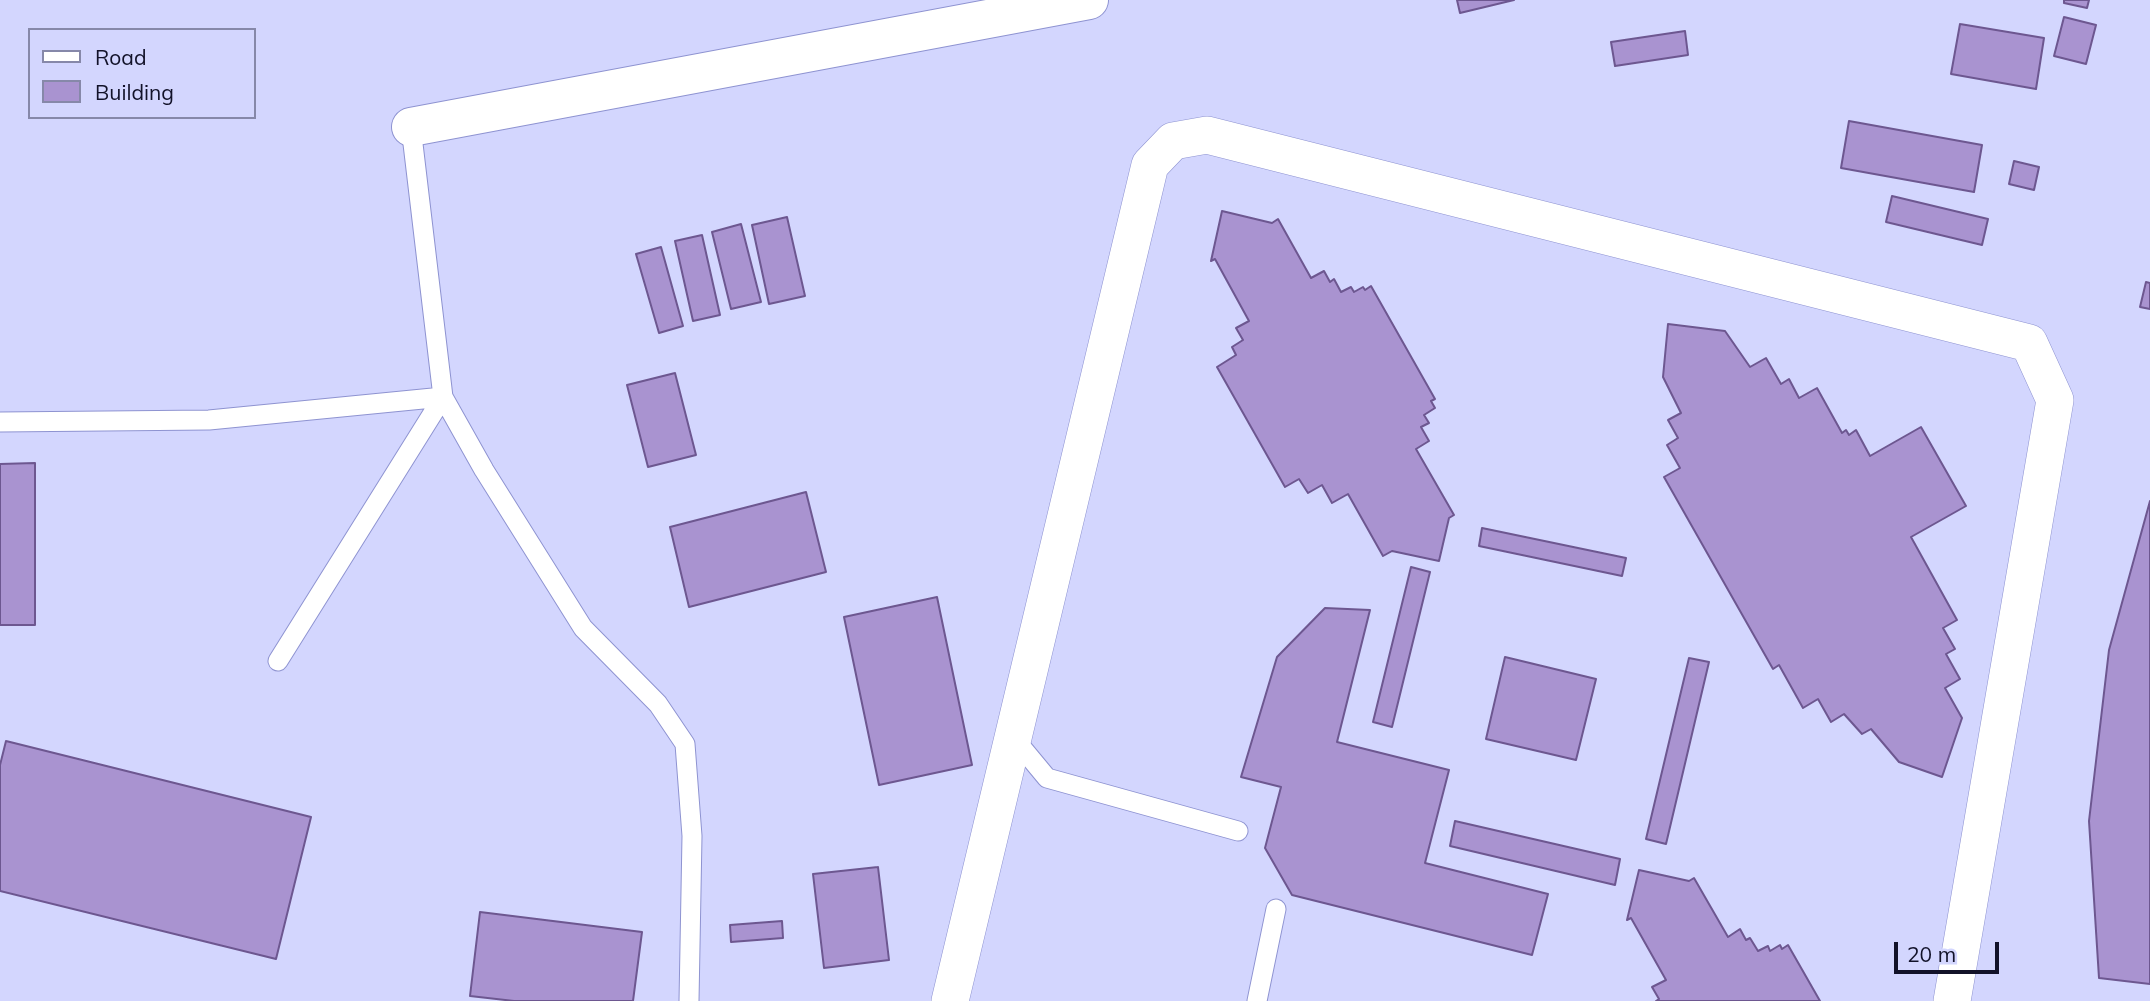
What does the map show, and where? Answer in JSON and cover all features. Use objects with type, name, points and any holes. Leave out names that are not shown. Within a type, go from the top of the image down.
[{"type":"street","points":[[411,127],[1089,0]]},
{"type":"street","points":[[950,1001],[1150,165],[1173,141],[1207,135],[2029,343],[2055,400],[1952,1001]]},
{"type":"lane","points":[[411,127],[443,397],[484,470],[583,628],[659,704],[685,744],[692,836],[689,1001]]},
{"type":"lane","points":[[0,422],[209,420],[443,397]]},
{"type":"lane","points":[[278,661],[443,397]]},
{"type":"lane","points":[[1013,737],[1047,778],[1238,831]]},
{"type":"lane","points":[[1257,1001],[1276,909]]},
{"type":"building","points":[[1457,0],[1514,0],[1460,13]]},
{"type":"building","points":[[2064,0],[2089,0],[2087,8],[2064,3]]},
{"type":"building","points":[[2064,17],[2096,25],[2086,64],[2054,56]]},
{"type":"building","points":[[1960,24],[2044,38],[2036,89],[1951,74]]},
{"type":"building","points":[[1685,31],[1688,55],[1615,66],[1611,42]]},
{"type":"building","points":[[1849,121],[1982,145],[1974,192],[1841,168]]},
{"type":"building","points":[[2014,161],[2039,167],[2034,190],[2009,184]]},
{"type":"building","points":[[1892,196],[1988,219],[1982,245],[1886,222]]},
{"type":"building","points":[[1222,211],[1272,223],[1278,219],[1311,278],[1324,271],[1330,282],[1334,279],[1341,292],[1351,287],[1354,292],[1371,286],[1435,399],[1431,401],[1435,408],[1424,415],[1429,423],[1421,427],[1429,441],[1416,449],[1454,515],[1449,518],[1439,561],[1392,551],[1383,556],[1348,494],[1332,503],[1322,485],[1308,493],[1299,479],[1285,487],[1217,367],[1236,355],[1232,347],[1243,340],[1236,328],[1249,321],[1215,259],[1211,261]]},
{"type":"building","points":[[787,217],[805,296],[769,304],[752,225]]},
{"type":"building","points":[[741,224],[761,302],[731,309],[712,232]]},
{"type":"building","points":[[702,235],[720,315],[693,321],[675,241]]},
{"type":"building","points":[[661,247],[683,326],[659,333],[636,254]]},
{"type":"building","points":[[2146,282],[2150,283],[2150,309],[2140,307]]},
{"type":"building","points":[[1668,324],[1725,331],[1750,367],[1766,358],[1781,384],[1789,379],[1799,398],[1817,388],[1842,433],[1846,430],[1849,435],[1856,430],[1870,456],[1921,427],[1966,506],[1911,537],[1957,620],[1943,628],[1955,649],[1946,654],[1960,679],[1945,688],[1962,718],[1942,777],[1899,762],[1871,729],[1862,734],[1844,714],[1831,722],[1818,699],[1803,708],[1779,665],[1773,669],[1664,477],[1680,468],[1667,445],[1678,438],[1668,420],[1681,413],[1663,377]]},
{"type":"building","points":[[675,373],[696,455],[648,467],[627,385]]},
{"type":"building","points":[[35,463],[35,625],[0,625],[0,464]]},
{"type":"building","points":[[806,492],[826,572],[689,607],[670,527]]},
{"type":"building","points":[[2150,501],[2150,984],[2099,978],[2089,821],[2109,650]]},
{"type":"building","points":[[1482,528],[1626,558],[1622,576],[1479,546]]},
{"type":"building","points":[[1411,567],[1430,572],[1392,727],[1373,722]]},
{"type":"building","points":[[937,597],[972,765],[879,785],[844,617]]},
{"type":"building","points":[[1325,608],[1370,610],[1337,742],[1449,770],[1425,863],[1548,894],[1532,955],[1292,895],[1265,848],[1281,787],[1241,777],[1277,657]]},
{"type":"building","points":[[1505,657],[1596,679],[1576,760],[1486,739]]},
{"type":"building","points":[[1689,658],[1709,662],[1666,844],[1646,839]]},
{"type":"building","points":[[6,741],[311,817],[276,959],[0,891],[0,765]]},
{"type":"building","points":[[1455,821],[1620,859],[1615,885],[1450,846]]},
{"type":"building","points":[[878,867],[889,960],[824,968],[813,874]]},
{"type":"building","points":[[1639,870],[1689,881],[1694,878],[1728,937],[1740,929],[1746,940],[1750,938],[1758,951],[1768,946],[1770,951],[1780,945],[1782,949],[1788,945],[1820,1001],[1656,1001],[1659,999],[1652,987],[1666,980],[1631,918],[1627,920]]},
{"type":"building","points":[[480,912],[642,932],[633,1001],[514,1001],[470,996]]},
{"type":"building","points":[[782,921],[783,938],[731,942],[730,925]]}]
